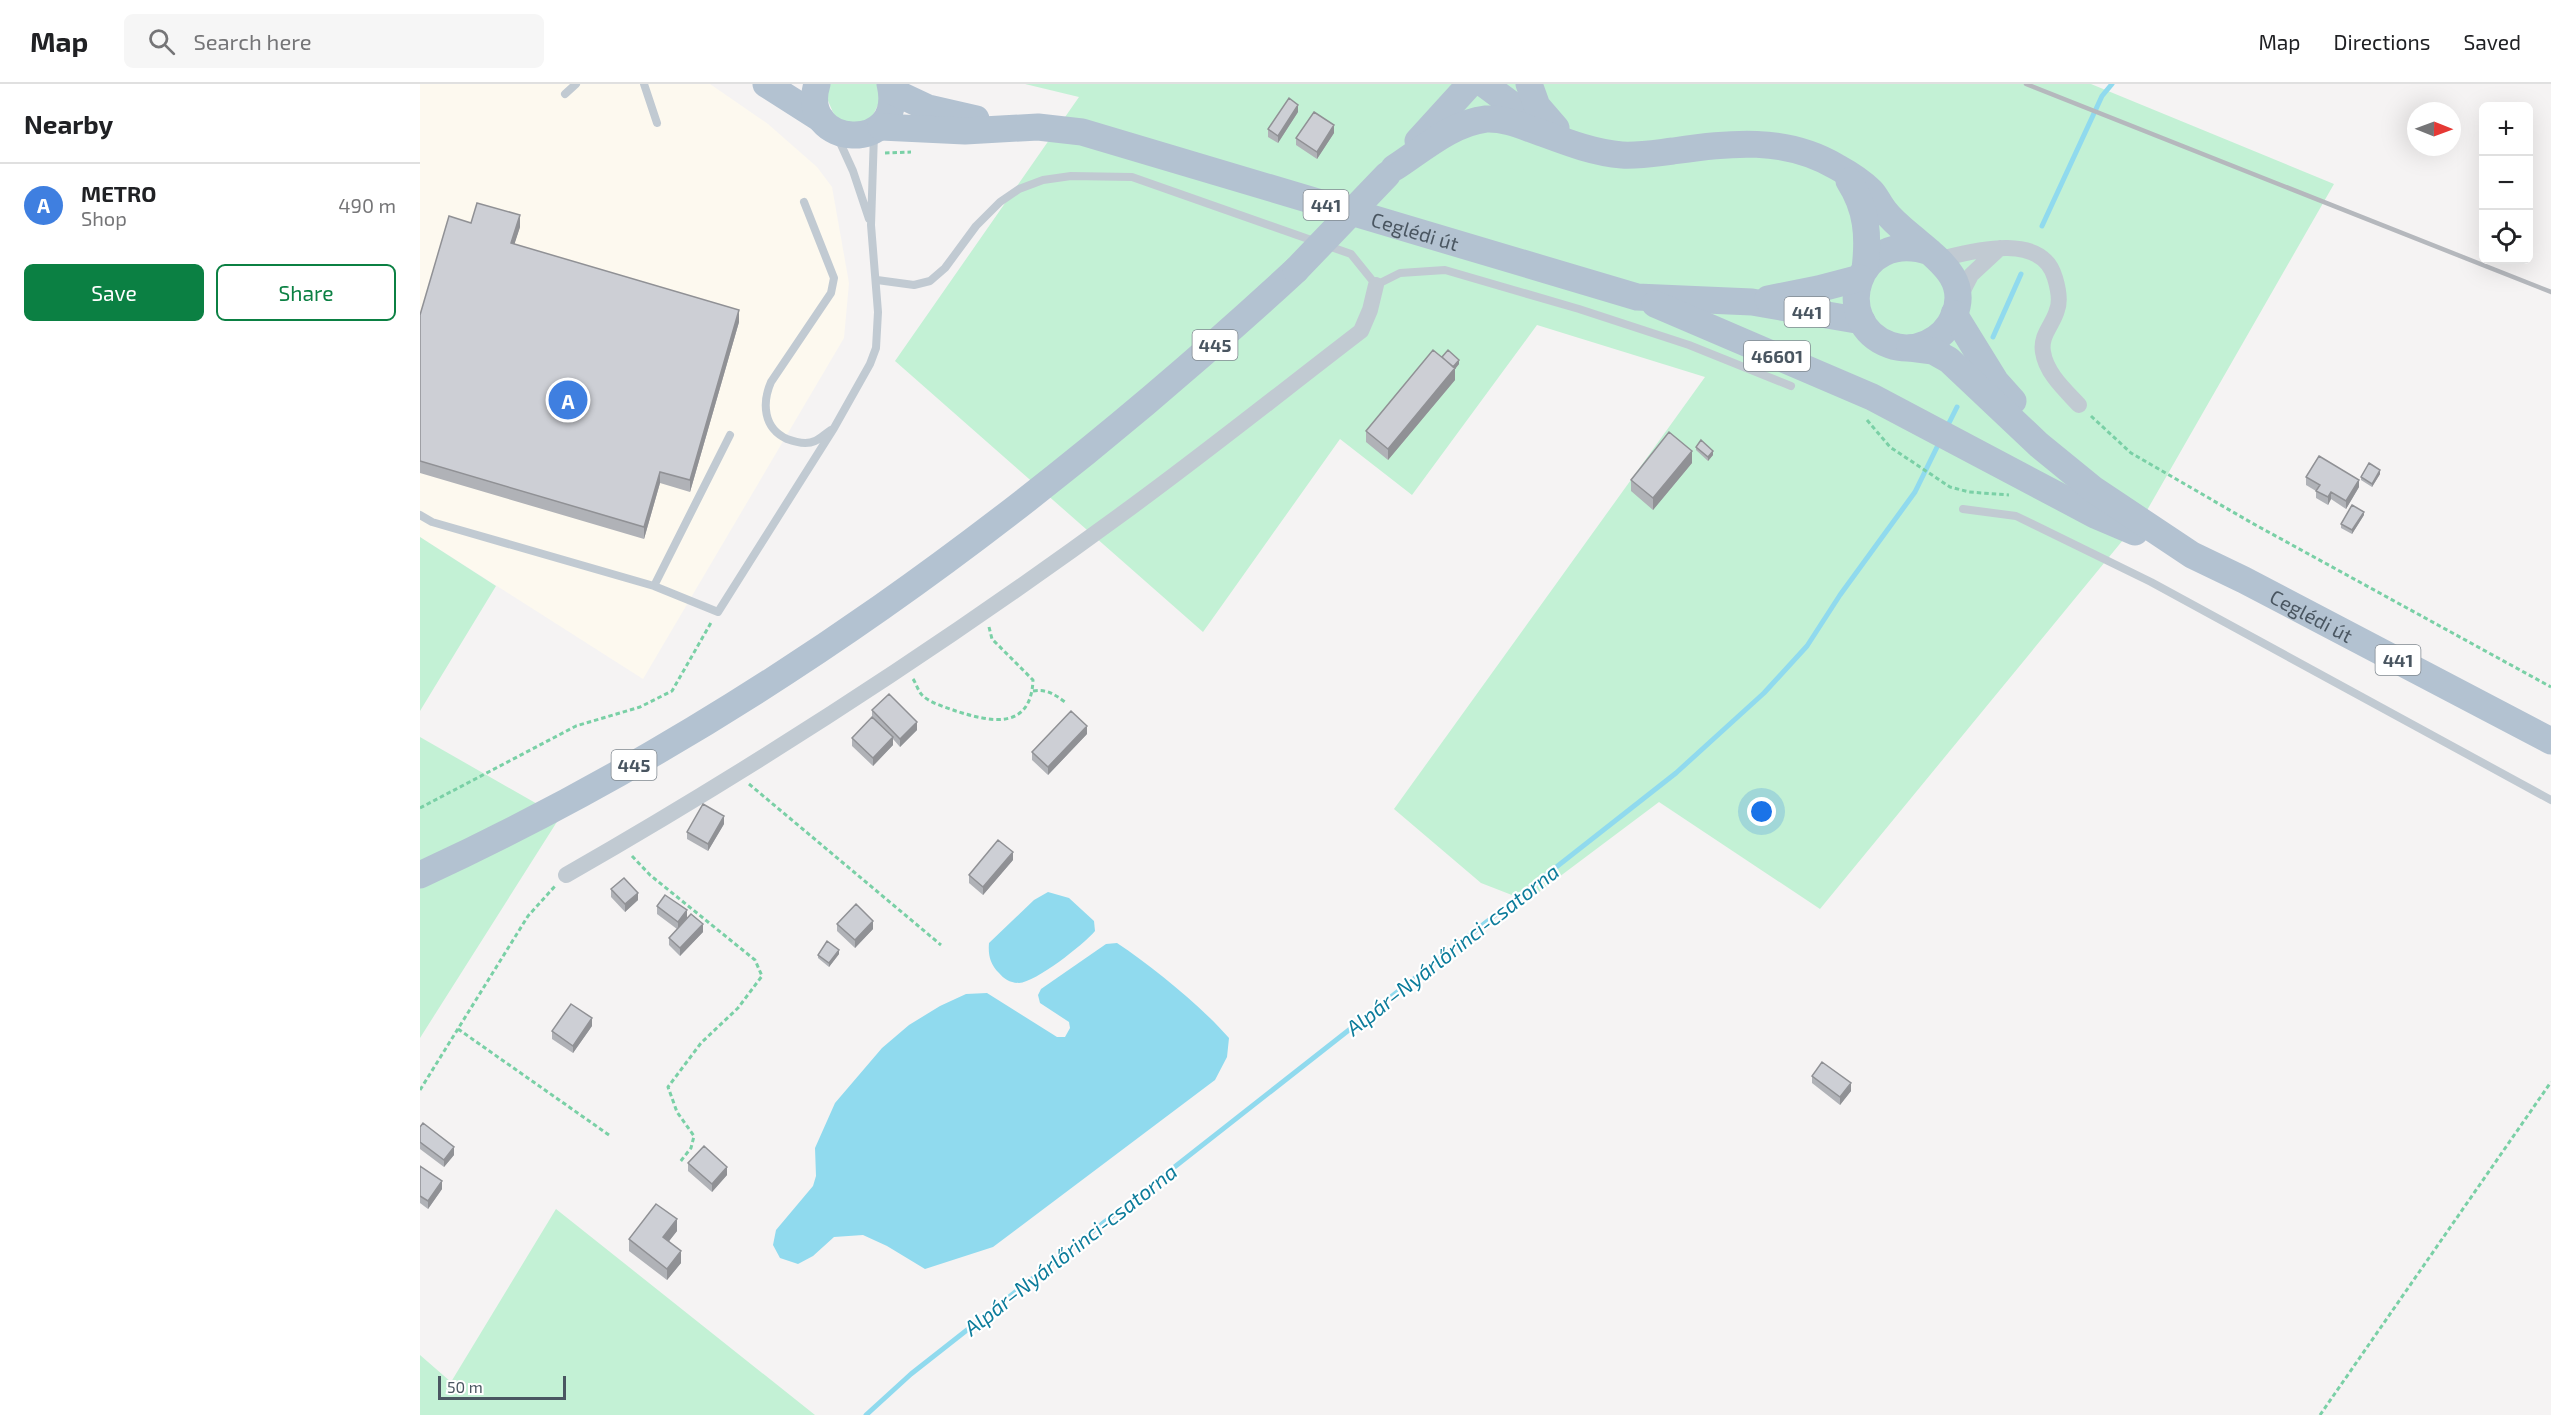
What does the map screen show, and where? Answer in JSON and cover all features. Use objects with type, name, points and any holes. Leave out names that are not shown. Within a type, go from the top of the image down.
[{"type":"main road","name":"441","points":[[766,84],[828,125],[860,136],[877,137],[890,110],[891,87]]},
{"type":"main road","points":[[817,84],[815,101],[828,125]]},
{"type":"main road","name":"445","points":[[420,875],[474,850],[599,785],[742,700],[839,638],[964,549],[1067,469],[1225,336],[1296,270],[1391,172],[1470,84]]},
{"type":"main road","points":[[1484,84],[1534,122],[1568,142]]},
{"type":"main road","points":[[1529,84],[1537,106],[1568,142]]},
{"type":"main road","name":"Ceglédi út","points":[[891,87],[928,108],[1012,127],[1082,132],[1637,297],[1752,302],[1862,321]]},
{"type":"main road","points":[[1391,172],[1462,124],[1488,119],[1512,122],[1568,142],[1622,155],[1734,143],[1764,143],[1793,147],[1817,156],[1871,190],[1895,223],[1935,255],[1954,278],[1956,308],[1947,327],[1937,338],[1924,345],[1910,348]]},
{"type":"main road","name":"Ceglédi út","points":[[877,137],[1012,127]]},
{"type":"main road","points":[[1842,170],[1857,194],[1866,223],[1868,243],[1862,274]]},
{"type":"main road","name":"441","points":[[1910,348],[1898,347],[1877,339],[1862,321],[1857,307],[1857,292],[1862,274],[1875,258],[1887,251],[1901,247],[1916,247],[1935,255]]},
{"type":"main road","name":"Ceglédi út","points":[[1752,302],[1818,289],[1862,274]]},
{"type":"main road","name":"46601","points":[[1637,297],[1872,397],[2095,515],[2192,555]]},
{"type":"main road","name":"Ceglédi út","points":[[1956,308],[1996,382],[2079,477]]},
{"type":"main road","name":"Ceglédi út","points":[[1910,348],[1933,351],[1949,360],[2039,445],[2103,497],[2192,555],[2551,741]]},
{"type":"street","points":[[1956,308],[1971,275],[2000,248]]},
{"type":"street","points":[[1935,255],[2000,248],[2027,250],[2043,259],[2054,274],[2059,291],[2058,308],[2043,336],[2043,351],[2048,367],[2079,405]]},
{"type":"street","points":[[566,875],[736,773],[913,659],[1130,508],[1361,331],[1370,310],[1376,285]]},
{"type":"lane","points":[[565,94],[576,84]]},
{"type":"lane","points":[[644,84],[657,123]]},
{"type":"lane","points":[[828,125],[853,171],[860,198],[871,225]]},
{"type":"lane","points":[[420,514],[432,522],[654,586],[718,612],[834,428],[870,364],[876,348],[877,280],[871,225],[871,176],[877,137]]},
{"type":"lane","points":[[877,280],[914,285],[930,281],[945,268],[976,225],[1000,202],[1019,189],[1043,180],[1071,176],[1132,177],[1351,254],[1376,285],[1400,273],[1445,270],[1579,309],[1689,345],[1791,386]]},
{"type":"lane","points":[[804,202],[834,283],[831,293],[771,382],[765,395],[766,417],[779,435],[796,443],[814,442],[834,428]]},
{"type":"lane","points":[[654,586],[730,435]]},
{"type":"lane","points":[[1963,509],[2016,516],[2151,582],[2551,800]]},
{"type":"path","points":[[877,137],[915,152]]},
{"type":"path","points":[[2079,405],[2131,453],[2252,523],[2551,687]]},
{"type":"path","points":[[1866,418],[1890,447],[1937,478]]},
{"type":"path","points":[[913,659],[913,678],[922,695],[939,705],[984,720],[1007,720],[1024,709],[1033,691],[1033,680],[992,639],[986,609]]},
{"type":"path","points":[[420,808],[576,726],[640,707],[672,691],[718,612]]},
{"type":"path","points":[[1033,691],[1043,690],[1053,693],[1065,702]]},
{"type":"path","points":[[736,773],[941,945]]},
{"type":"path","points":[[621,844],[650,875],[755,960],[762,976],[738,1008],[701,1043],[669,1087],[677,1112],[694,1136],[691,1148],[680,1162]]},
{"type":"path","points":[[420,1090],[528,916],[566,875]]},
{"type":"path","points":[[458,1029],[609,1135]]},
{"type":"path","points":[[2320,1415],[2551,1082]]},
{"type":"shaded area","points":[[420,84],[710,84],[768,124],[817,167],[832,187],[849,283],[844,338],[643,679],[420,537]]},
{"type":"green space","points":[[826,84],[882,84],[884,93],[869,123],[837,122],[824,91]]},
{"type":"green space","points":[[1025,84],[2091,84],[2334,184],[2146,512],[1820,909],[1659,802],[1527,901],[1481,883],[1394,809],[1705,377],[1537,325],[1412,495],[1340,439],[1203,632],[895,361],[1079,97]]},
{"type":"green space","points":[[420,537],[496,586],[420,711]]},
{"type":"green space","points":[[420,737],[560,817],[420,1038]]},
{"type":"green space","points":[[556,1209],[815,1415],[420,1415],[420,1355],[451,1382]]},
{"type":"water","points":[[1048,892],[1069,898],[1094,921],[1095,931],[1047,970],[1027,981],[1019,983],[1010,981],[1003,977],[992,963],[989,943],[1034,900]]},
{"type":"water","points":[[1117,943],[1176,987],[1229,1038],[1227,1057],[1215,1080],[993,1247],[925,1269],[887,1246],[863,1235],[834,1237],[813,1256],[798,1264],[780,1258],[773,1245],[776,1230],[813,1186],[816,1176],[815,1148],[835,1103],[882,1048],[909,1025],[940,1006],[966,994],[987,993],[1057,1037],[1065,1037],[1070,1028],[1069,1022],[1040,1003],[1038,995],[1041,989],[1106,944]]},
{"type":"building","points":[[1289,98],[1298,105],[1278,136],[1268,129]]},
{"type":"building","points":[[1314,112],[1334,125],[1317,152],[1296,138]]},
{"type":"building","points":[[477,203],[520,215],[511,243],[739,310],[690,480],[660,472],[644,527],[420,461],[420,315],[449,216],[471,223]]},
{"type":"building","points":[[1433,350],[1455,368],[1388,449],[1366,431]]},
{"type":"building","points":[[1448,350],[1459,360],[1453,367],[1442,357]]},
{"type":"building","points":[[1669,432],[1692,451],[1653,498],[1631,480]]},
{"type":"building","points":[[1701,440],[1713,451],[1708,457],[1696,447]]},
{"type":"building","points":[[2319,456],[2359,480],[2346,501],[2331,492],[2328,497],[2316,491],[2320,485],[2306,477]]},
{"type":"building","points":[[2369,463],[2380,470],[2372,484],[2361,477]]},
{"type":"building","points":[[2352,505],[2364,512],[2352,530],[2341,524]]},
{"type":"building","points":[[889,694],[917,722],[900,739],[872,710]]},
{"type":"building","points":[[1071,711],[1087,726],[1048,767],[1032,752]]},
{"type":"building","points":[[872,717],[893,737],[873,758],[852,738]]},
{"type":"building","points":[[703,804],[724,816],[708,844],[687,832]]},
{"type":"building","points":[[998,840],[1013,852],[983,887],[969,875]]},
{"type":"building","points":[[624,878],[638,893],[625,904],[611,889]]},
{"type":"building","points":[[665,895],[687,910],[678,922],[657,906]]},
{"type":"building","points":[[856,904],[873,921],[855,940],[837,924]]},
{"type":"building","points":[[691,914],[703,924],[680,948],[669,938]]},
{"type":"building","points":[[827,941],[839,950],[829,963],[818,955]]},
{"type":"building","points":[[571,1004],[592,1018],[573,1046],[552,1031]]},
{"type":"building","points":[[1822,1062],[1851,1083],[1840,1097],[1812,1076]]},
{"type":"building","points":[[423,1123],[454,1147],[444,1160],[420,1142],[420,1127]]},
{"type":"building","points":[[704,1146],[727,1167],[712,1184],[688,1163]]},
{"type":"building","points":[[420,1166],[442,1181],[428,1201],[420,1196]]},
{"type":"building","points":[[656,1204],[677,1219],[663,1237],[681,1251],[667,1269],[629,1239]]},
{"type":"waterway","name":"Alpár–Nyárlőrinci-csatorna","points":[[2042,226],[2102,96],[2112,84]]},
{"type":"waterway","name":"Alpár–Nyárlőrinci-csatorna","points":[[1993,337],[2021,274]]},
{"type":"waterway","name":"Alpár–Nyárlőrinci-csatorna","points":[[1947,427],[1957,407]]},
{"type":"waterway","name":"Alpár–Nyárlőrinci-csatorna","points":[[866,1415],[911,1374],[1676,773],[1764,693],[1807,646],[1840,595],[1915,492],[1940,441]]},
{"type":"railway","points":[[2026,84],[2551,292]]},
{"type":"place","name":"METRO","points":[[568,400]]}]
